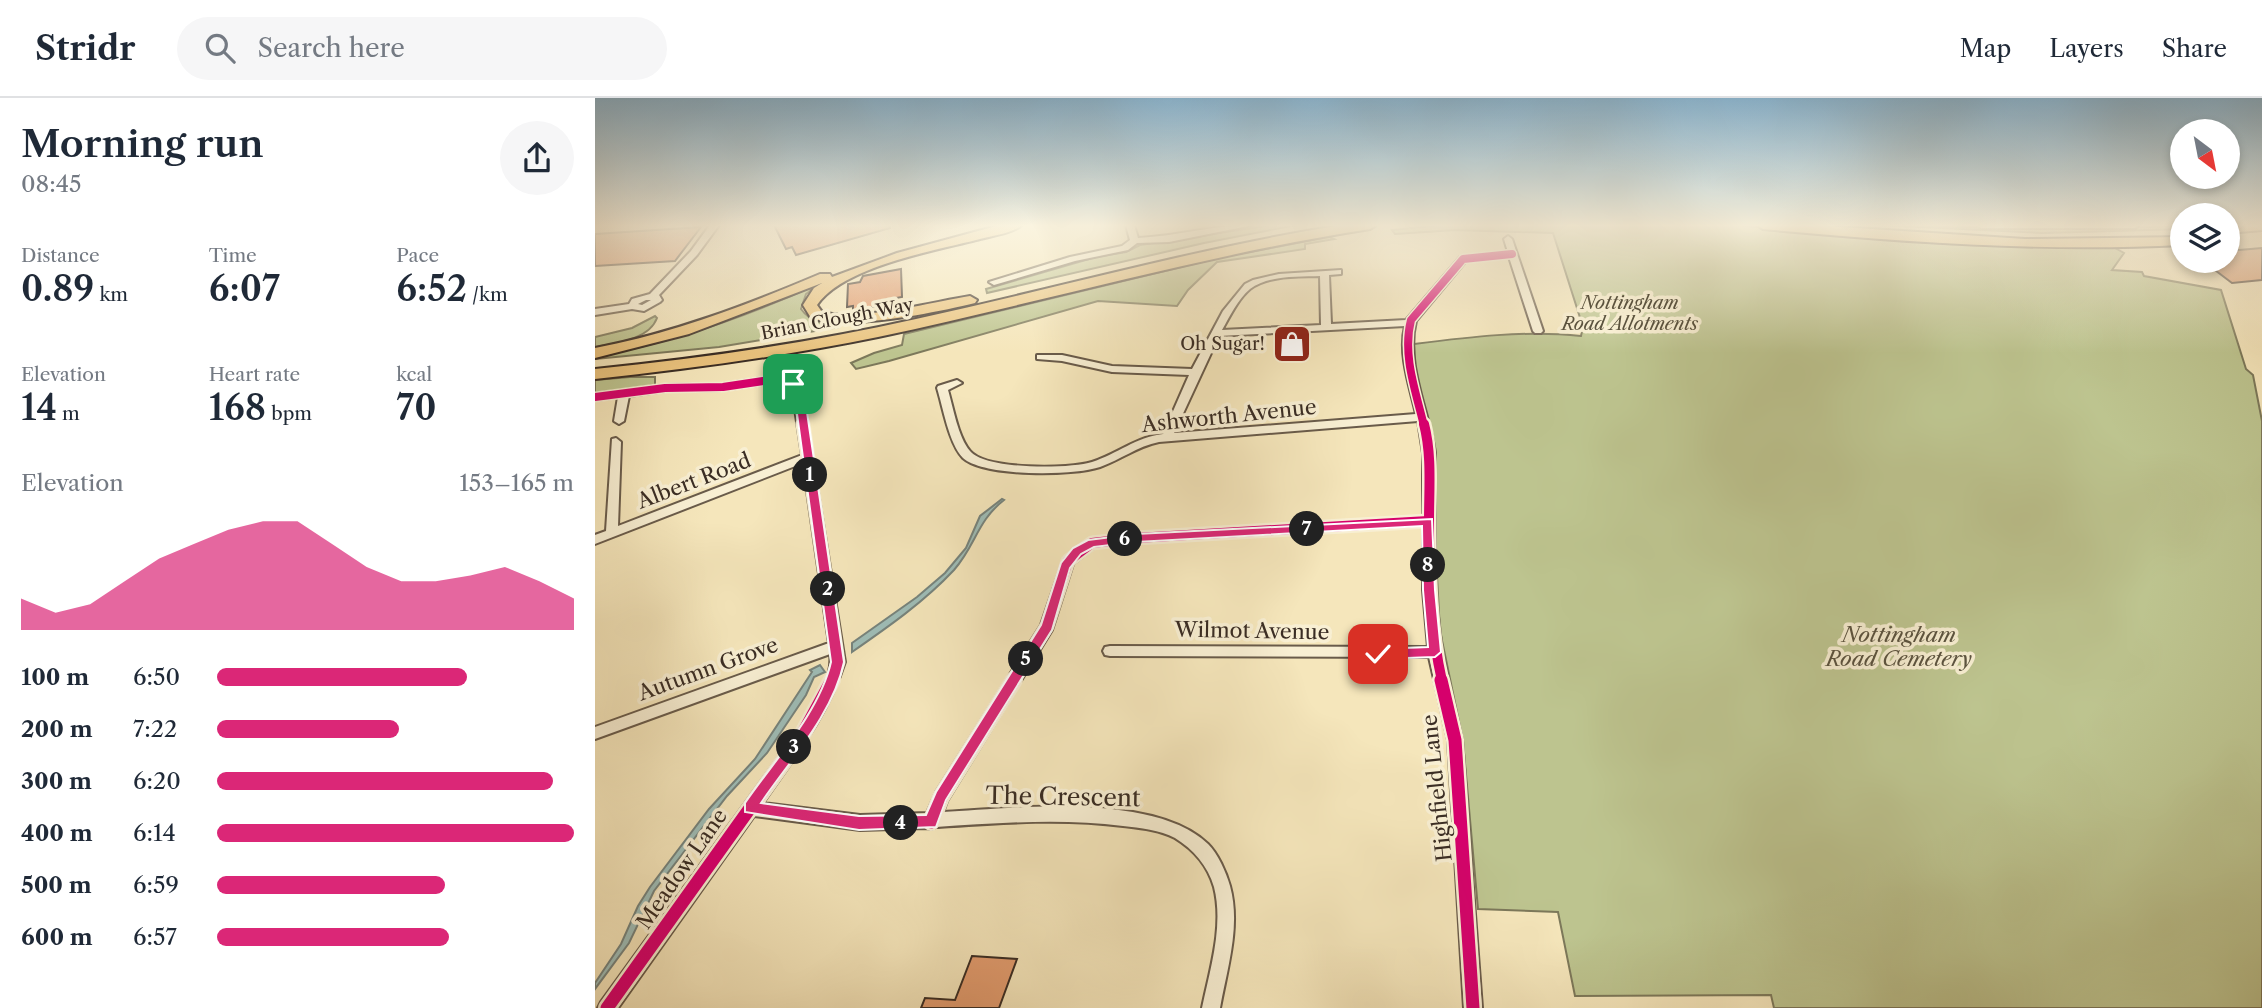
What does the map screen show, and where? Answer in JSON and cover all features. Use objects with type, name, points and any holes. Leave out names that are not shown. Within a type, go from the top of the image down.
[{"type":"highway","points":[[595,353],[704,326],[848,267]]},
{"type":"highway","points":[[867,267],[820,288],[812,297],[810,305],[816,315],[838,320],[996,289]]},
{"type":"highway","name":"Brian Clough Way","points":[[595,365],[807,337],[996,289],[1100,267]]},
{"type":"highway","name":"Brian Clough Way","points":[[595,374],[836,341],[954,316],[1152,267]]},
{"type":"street","points":[[595,312],[632,306],[638,299],[653,296],[680,267]]},
{"type":"street","points":[[996,289],[1051,267]]},
{"type":"street","points":[[1216,333],[1409,323],[1456,267]]},
{"type":"street","points":[[1517,267],[1538,331]]},
{"type":"street","points":[[1167,438],[1216,333],[1246,286],[1268,279],[1338,272]]},
{"type":"street","points":[[1324,273],[1326,327]]},
{"type":"street","name":"Highfield Lane","points":[[1409,323],[1409,357],[1429,453],[1429,590],[1435,652],[1455,740],[1473,1008]]},
{"type":"street","points":[[1041,357],[1069,359],[1112,369],[1196,372]]},
{"type":"street","name":"Meadow Lane","points":[[595,397],[665,388],[723,387],[759,381],[793,384],[799,392],[838,662],[821,705],[607,1008]]},
{"type":"street","name":"Ashworth Avenue","points":[[957,383],[943,388],[964,451],[969,458],[983,464],[1070,469],[1086,467],[1108,459],[1134,444],[1167,438],[1422,417]]},
{"type":"street","points":[[619,421],[624,394]]},
{"type":"street","points":[[612,534],[616,442]]},
{"type":"street","name":"Albert Road","points":[[595,540],[807,457]]},
{"type":"street","points":[[931,822],[941,797],[1047,626],[1065,566],[1087,545],[1103,541],[1428,521]]},
{"type":"street","name":"Autumn Grove","points":[[595,733],[837,646]]},
{"type":"street","name":"Wilmot Avenue","points":[[1110,651],[1435,652]]},
{"type":"street","name":"The Crescent","points":[[750,808],[859,823],[931,822],[995,817],[1128,817],[1161,824],[1187,836],[1203,850],[1221,882],[1226,907],[1225,934],[1211,1008]]},
{"type":"green space","points":[[1060,267],[1098,267],[987,293],[986,289]]},
{"type":"green space","points":[[1180,267],[1211,267],[1188,290],[1177,306],[1098,301],[889,361],[856,369],[851,363],[902,345],[904,334]]},
{"type":"green space","name":"Nottingham Road Cemetery","points":[[1564,267],[2114,267],[2112,270],[2142,272],[2144,276],[2221,290],[2246,369],[2253,375],[2262,421],[2262,1008],[1774,1008],[1771,995],[1575,996],[1558,912],[1478,909],[1463,741],[1440,631],[1435,541],[1436,461],[1415,370],[1414,344],[1518,334],[1581,336],[1583,327]]},
{"type":"green space","points":[[820,283],[806,294],[801,309],[814,320],[841,324],[839,327],[719,347],[595,359],[710,327]]},
{"type":"green space","points":[[655,316],[657,318],[653,325],[639,336],[595,347],[595,337],[632,328]]},
{"type":"green space","points":[[655,377],[655,385],[595,394],[595,380]]},
{"type":"water","points":[[1004,500],[988,516],[954,570],[892,624],[852,652],[852,643],[917,597],[945,573],[966,548],[980,516]]},
{"type":"water","points":[[820,665],[825,672],[814,677],[806,695],[767,753],[727,796],[654,891],[629,943],[595,989],[595,983],[621,944],[650,887],[709,809],[755,759],[812,672],[810,670]]},
{"type":"building","points":[[2240,267],[2262,267],[2262,280],[2232,283],[2219,273],[2240,273]]},
{"type":"building","points":[[901,269],[902,297],[878,301],[878,306],[853,311],[853,306],[847,307],[848,284],[860,282],[863,276]]},
{"type":"building","points":[[972,956],[1017,959],[999,1008],[921,1008],[925,998],[955,1000]]},
{"type":"cycle path","points":[[1456,267],[1411,320],[1408,332],[1410,368],[1429,453],[1429,590],[1435,652],[1455,740],[1473,1008]]},
{"type":"cycle path","points":[[595,397],[665,388],[723,387],[770,380],[787,382],[797,387],[838,662],[829,689],[801,737],[607,1008]]},
{"type":"cycle path","points":[[931,822],[941,797],[1047,626],[1068,561],[1092,543],[1136,538],[1428,521]]},
{"type":"place","name":"Oh Sugar!","points":[[1292,344]]},
{"type":"route","points":[[793,384],[799,392],[838,662],[821,705],[750,808],[859,823],[931,822],[941,797],[1047,626],[1065,566],[1077,551],[1092,543],[1136,538],[1428,521],[1429,590],[1435,652],[1378,654]]},
{"type":"park label","name":"Nottingham Road Allotments","points":[[1630,313]]}]
